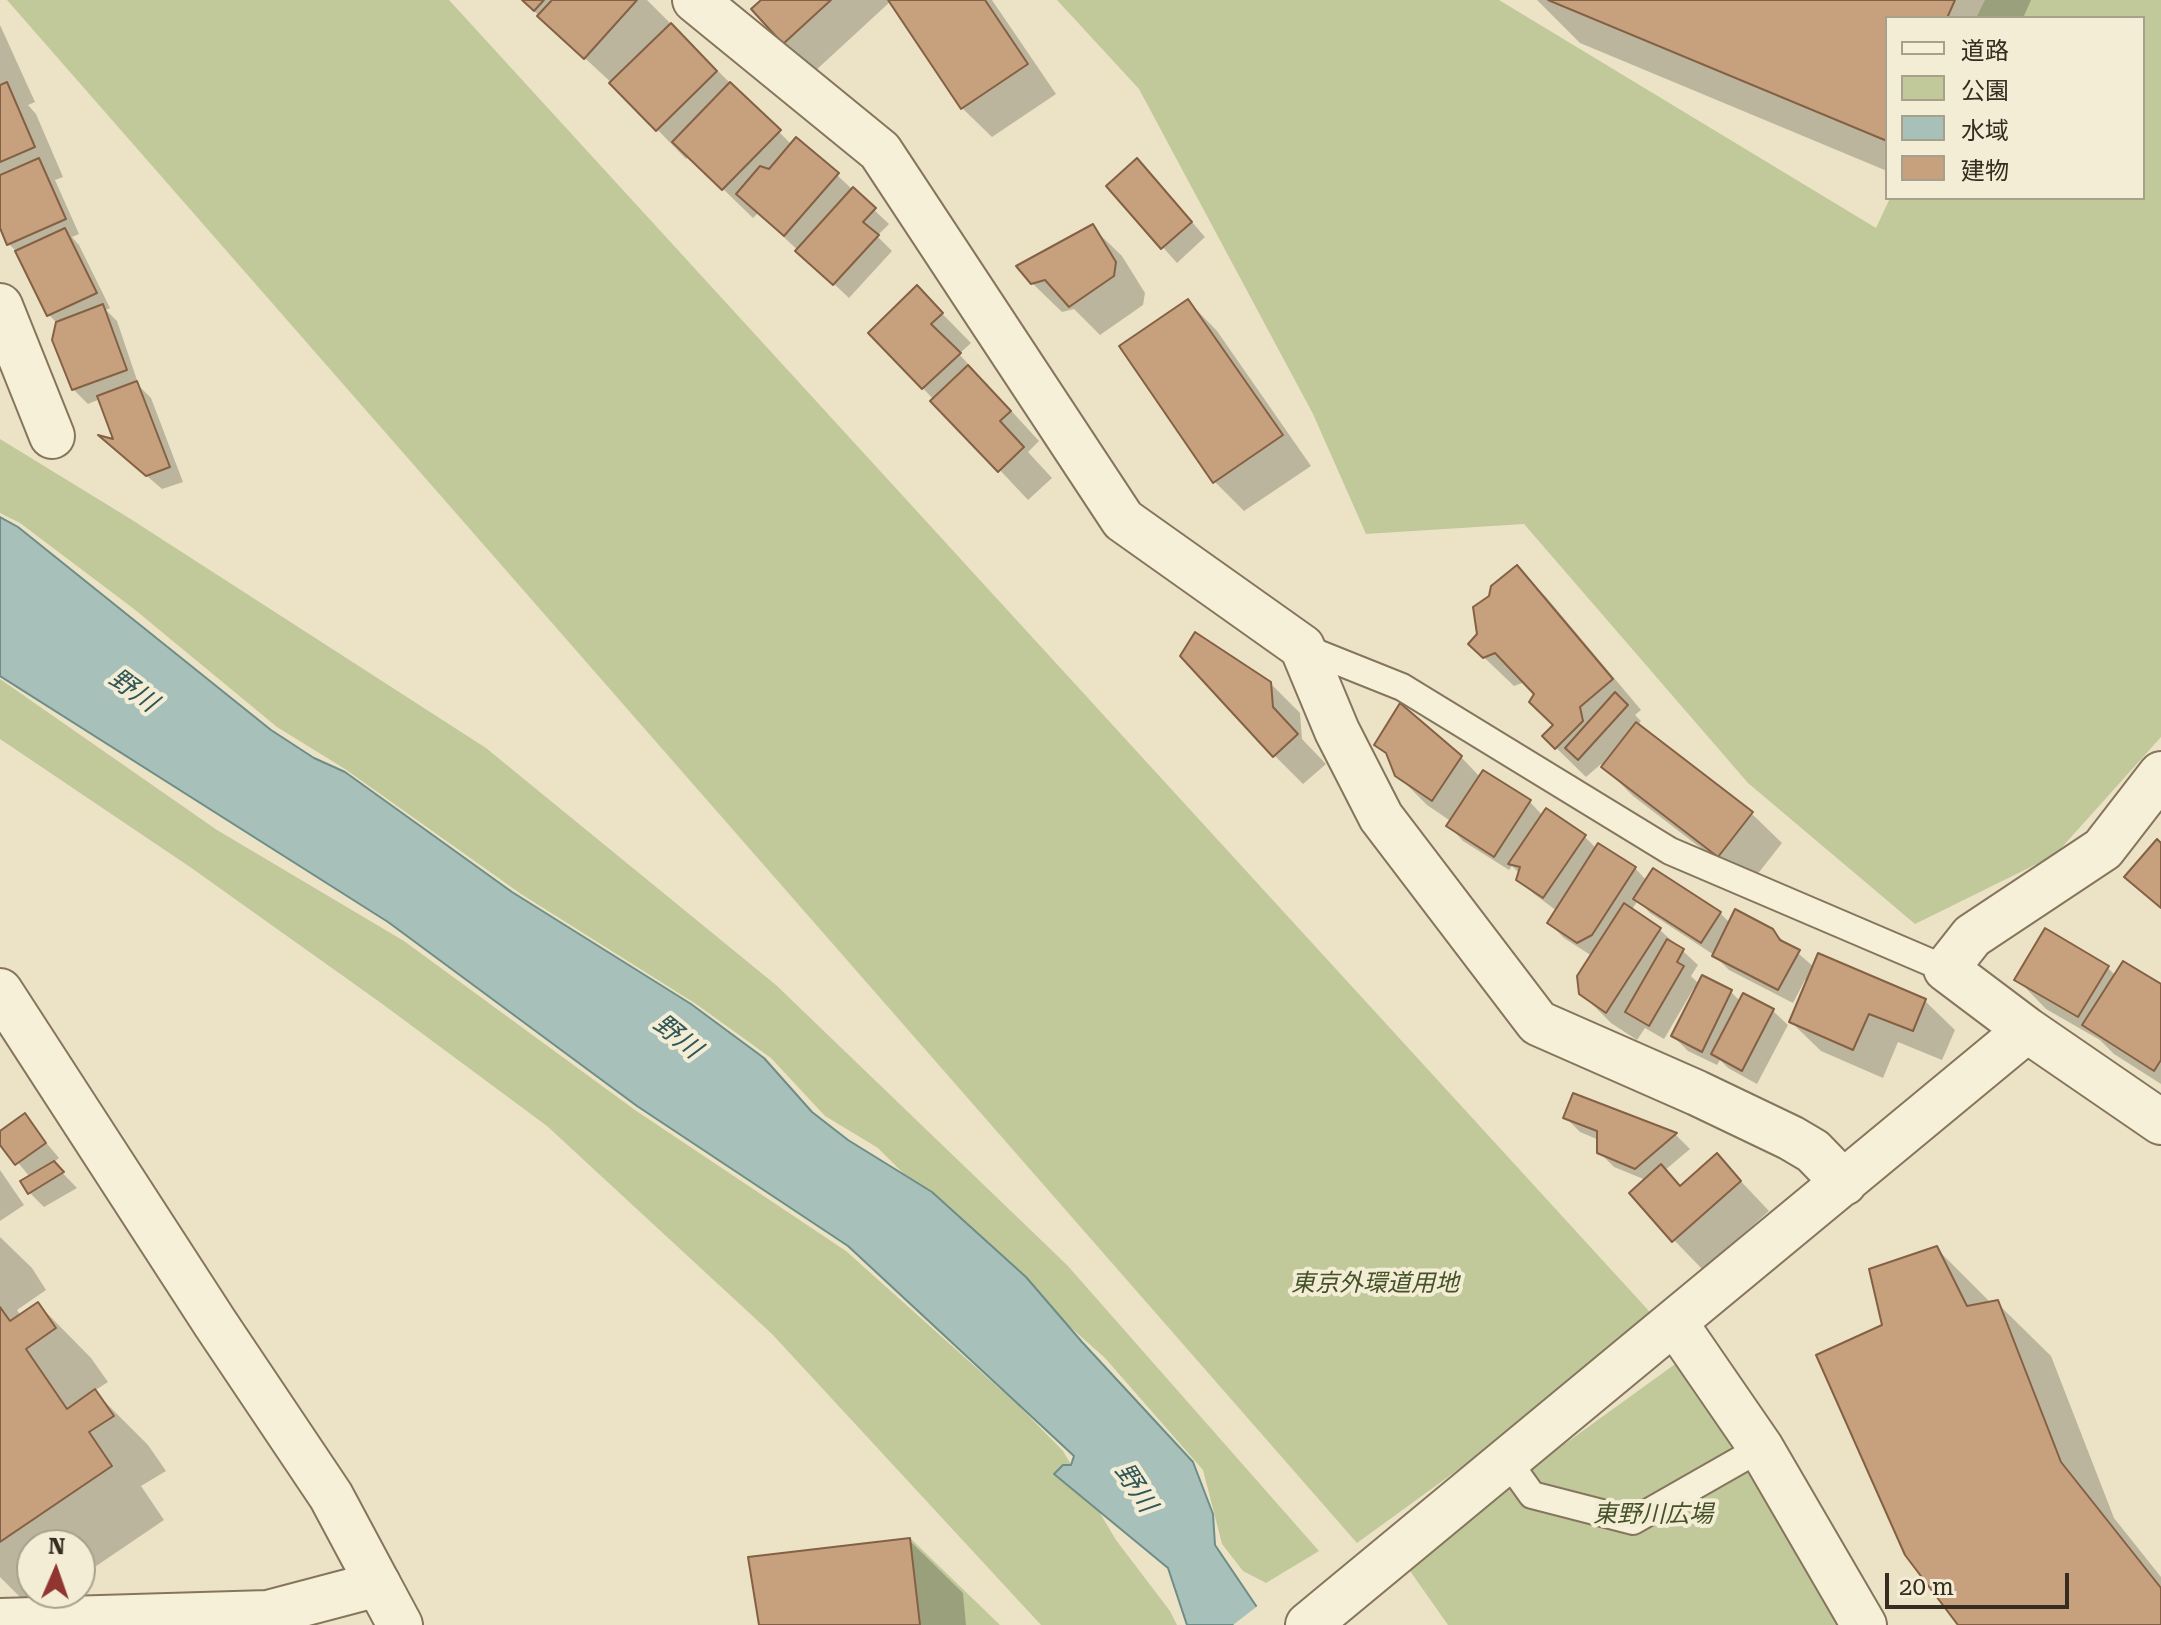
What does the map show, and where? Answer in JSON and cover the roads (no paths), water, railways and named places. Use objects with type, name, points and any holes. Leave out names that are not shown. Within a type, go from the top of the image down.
[{"type":"street","points":[[695,0],[880,151],[1123,520],[1302,647],[1337,731],[1381,817],[1538,1023],[1791,1138],[1813,1151],[1844,1183]]},
{"type":"street","points":[[0,306],[52,436]]},
{"type":"street","points":[[2161,774],[2103,849],[1972,936],[1946,969],[2027,1030],[2161,1122]]},
{"type":"street","points":[[0,991],[331,1496],[400,1625]]},
{"type":"street","points":[[1308,1625],[2027,1030]]},
{"type":"street","points":[[1675,1323],[1761,1448],[1864,1625]]},
{"type":"street","points":[[0,1621],[268,1619],[378,1584]]},
{"type":"lane","points":[[1302,647],[1402,687],[1670,851],[1946,969]]},
{"type":"lane","points":[[1507,1460],[1532,1495],[1633,1521],[1761,1448]]},
{"type":"water","name":"野川","points":[[0,517],[18,527],[271,730],[314,758],[345,772],[512,892],[691,1004],[764,1058],[812,1112],[848,1140],[932,1192],[1026,1277],[1193,1462],[1213,1514],[1215,1545],[1269,1625],[1187,1625],[1168,1568],[1054,1474],[1063,1465],[1071,1465],[1074,1456],[848,1246],[637,1106],[388,922],[0,676]]},
{"type":"park label","name":"東京外環道用地","points":[[1375,1284]]},
{"type":"park label","name":"東野川広場","points":[[1653,1515]]}]
